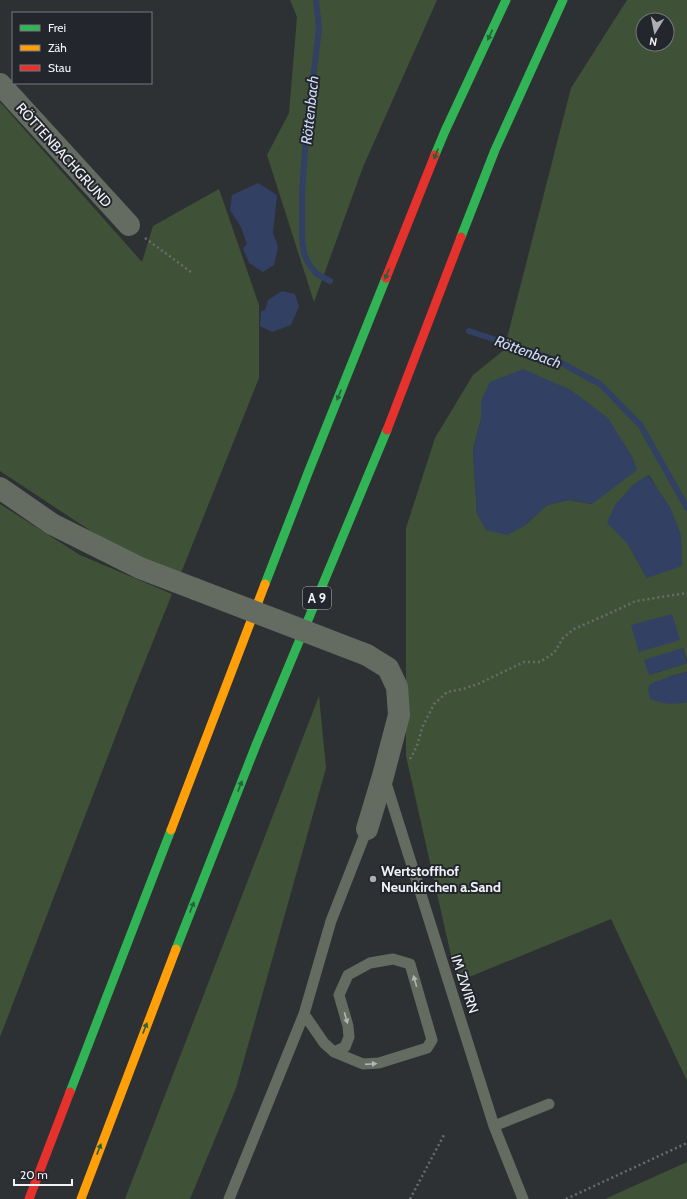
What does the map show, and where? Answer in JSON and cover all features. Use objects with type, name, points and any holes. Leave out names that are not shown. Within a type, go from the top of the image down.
[{"type":"highway","points":[[29,1199],[314,459],[445,131],[506,0]]},
{"type":"highway","name":"A 9","points":[[81,1199],[149,1017],[244,775],[377,455],[495,150],[563,0]]},
{"type":"street","name":"RÖTTENBACHGRUND","points":[[0,84],[129,225]]},
{"type":"street","points":[[0,488],[52,524],[140,568],[367,655],[388,668],[397,687],[399,715],[367,829]]},
{"type":"lane","name":"IM ZWIRN","points":[[383,776],[494,1126],[523,1199]]},
{"type":"lane","points":[[229,1199],[304,1014],[332,921],[367,829]]},
{"type":"lane","points":[[304,1014],[324,1043],[334,1052],[363,1064],[379,1063],[427,1048],[432,1040],[410,964],[392,959],[370,963],[348,975],[339,995],[348,1026],[349,1037],[346,1047],[334,1052]]},
{"type":"lane","points":[[494,1126],[549,1104]]},
{"type":"path","points":[[129,225],[191,272]]},
{"type":"path","points":[[383,776],[405,769],[417,746],[422,728],[434,704],[447,692],[478,684],[524,662],[540,662],[554,653],[563,638],[574,629],[636,601],[687,592]]},
{"type":"path","points":[[410,1199],[445,1133]]},
{"type":"path","points":[[566,1199],[687,1143]]},
{"type":"green space","points":[[290,0],[437,0],[363,167],[314,302],[267,155],[289,113],[297,17]]},
{"type":"green space","points":[[627,0],[687,0],[687,660],[683,648],[649,675],[687,663],[687,672],[671,676],[680,703],[687,702],[687,1081],[611,919],[457,982],[406,756],[406,528],[435,438],[473,375],[504,350],[571,88]],"holes":[[[481,419],[592,504],[568,500],[547,505],[524,526],[477,514],[473,450]],[[649,475],[657,488],[647,578],[628,544],[608,523]]]},
{"type":"green space","points":[[0,102],[142,262],[153,226],[219,189],[259,305],[259,378],[181,573],[138,557],[100,537],[0,471]]},
{"type":"green space","points":[[0,504],[80,555],[172,594],[133,691],[0,1037]]},
{"type":"green space","points":[[319,696],[326,768],[236,1088],[190,1199],[125,1199]]},
{"type":"green space","points":[[687,1162],[687,1199],[605,1199]]},
{"type":"water","points":[[258,183],[277,195],[273,233],[278,247],[274,265],[263,272],[249,263],[243,248],[247,244],[241,227],[230,210],[232,195]]},
{"type":"water","points":[[282,291],[295,294],[299,307],[291,325],[272,332],[260,326],[261,311],[265,310],[268,300]]},
{"type":"water","points":[[523,369],[571,390],[608,418],[633,458],[637,470],[592,504],[568,500],[547,505],[524,526],[507,535],[486,530],[477,514],[473,450],[481,419],[481,401],[490,382]]},
{"type":"water","points":[[648,475],[670,507],[681,535],[682,566],[647,578],[628,544],[607,523],[615,505],[634,484]]},
{"type":"water","points":[[672,614],[680,640],[639,652],[631,625]]},
{"type":"water","points":[[683,648],[687,663],[649,675],[644,660]]},
{"type":"water","points":[[687,672],[687,702],[668,704],[650,699],[648,689],[650,684]]},
{"type":"waterway","name":"Röttenbach","points":[[316,0],[319,29],[306,137],[302,193],[302,237],[304,254],[310,266],[317,274],[330,281]]},
{"type":"waterway","name":"Röttenbach","points":[[469,331],[556,360],[600,384],[641,426],[687,508]]},
{"type":"traffic: fast","points":[[435,155],[506,0]]},
{"type":"traffic: fast","points":[[461,237],[495,150],[563,0]]},
{"type":"traffic: fast","points":[[265,584],[386,278]]},
{"type":"traffic: fast","points":[[176,949],[256,745],[387,430]]},
{"type":"traffic: fast","points":[[70,1092],[171,830]]},
{"type":"traffic: slow","points":[[171,830],[265,584]]},
{"type":"traffic: slow","points":[[81,1199],[176,949]]},
{"type":"traffic: jam","points":[[386,278],[435,155]]},
{"type":"traffic: jam","points":[[387,430],[461,237]]},
{"type":"traffic: jam","points":[[29,1199],[70,1092]]},
{"type":"place","name":"Wertstoffhof Neunkirchen a.Sand","points":[[373,879]]}]
